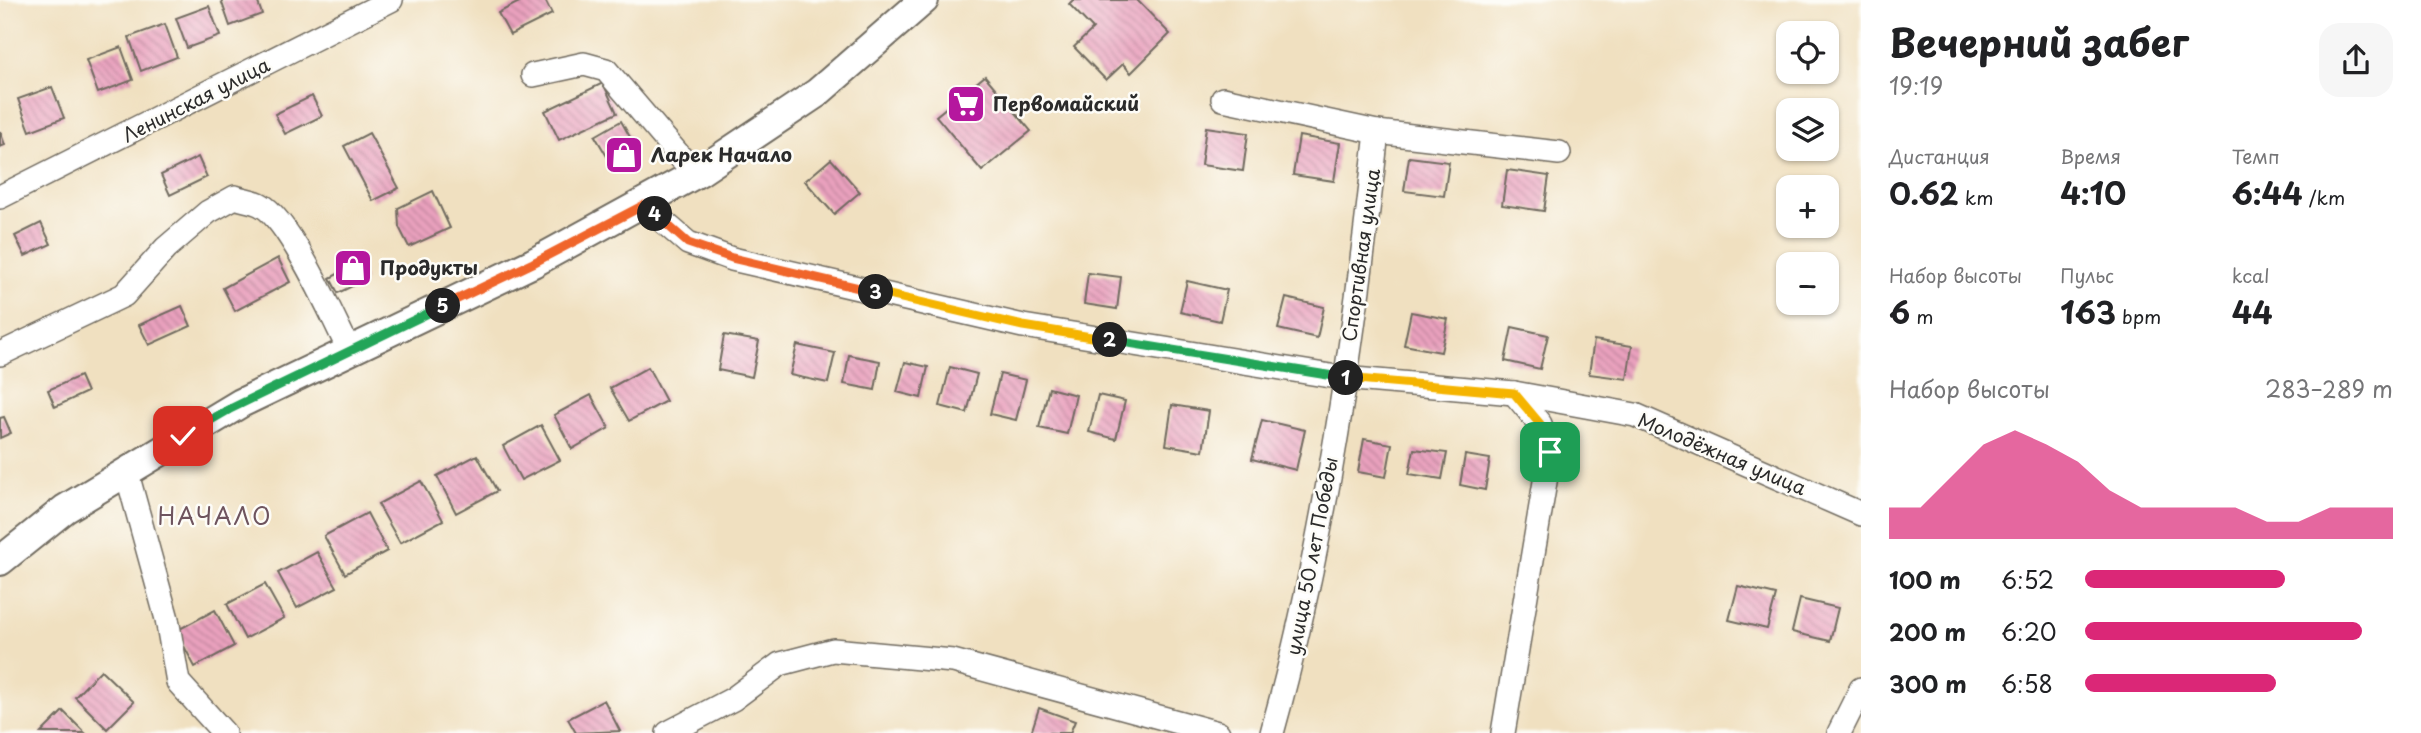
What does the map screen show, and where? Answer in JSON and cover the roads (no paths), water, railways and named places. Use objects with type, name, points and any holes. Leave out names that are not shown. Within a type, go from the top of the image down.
[{"type":"main road","points":[[0,561],[65,509],[241,402],[533,263],[644,205],[699,172],[817,93],[924,0]]},
{"type":"street","name":"Ленинская улица","points":[[0,197],[391,0]]},
{"type":"street","points":[[533,75],[584,64],[606,70],[683,160],[699,172]]},
{"type":"street","points":[[1223,99],[1377,132],[1559,152]]},
{"type":"street","name":"Спортивная улица","points":[[1343,378],[1366,229],[1377,132]]},
{"type":"street","points":[[0,354],[124,295],[166,248],[208,212],[235,197],[262,205],[280,224],[328,305],[349,350]]},
{"type":"street","name":"Молодёжная улица","points":[[644,205],[688,243],[732,258],[1023,326],[1343,378],[1514,393],[1635,415],[1861,514]]},
{"type":"street","name":"улица 50 лет Победы","points":[[1272,733],[1290,668],[1324,501],[1343,378]]},
{"type":"street","points":[[1503,733],[1550,452],[1540,424],[1514,393]]},
{"type":"street","points":[[126,470],[167,619],[178,682],[224,733]]},
{"type":"street","points":[[668,733],[733,699],[780,664],[833,650],[953,661],[1219,733]]},
{"type":"street","points":[[1839,733],[1861,689]]},
{"type":"place","name":"Первомайский","points":[[966,104]]},
{"type":"place","name":"Ларек Начало","points":[[624,155]]},
{"type":"place","name":"Продукты","points":[[353,268]]},
{"type":"district","name":"НАЧАЛО","points":[[215,517]]}]
